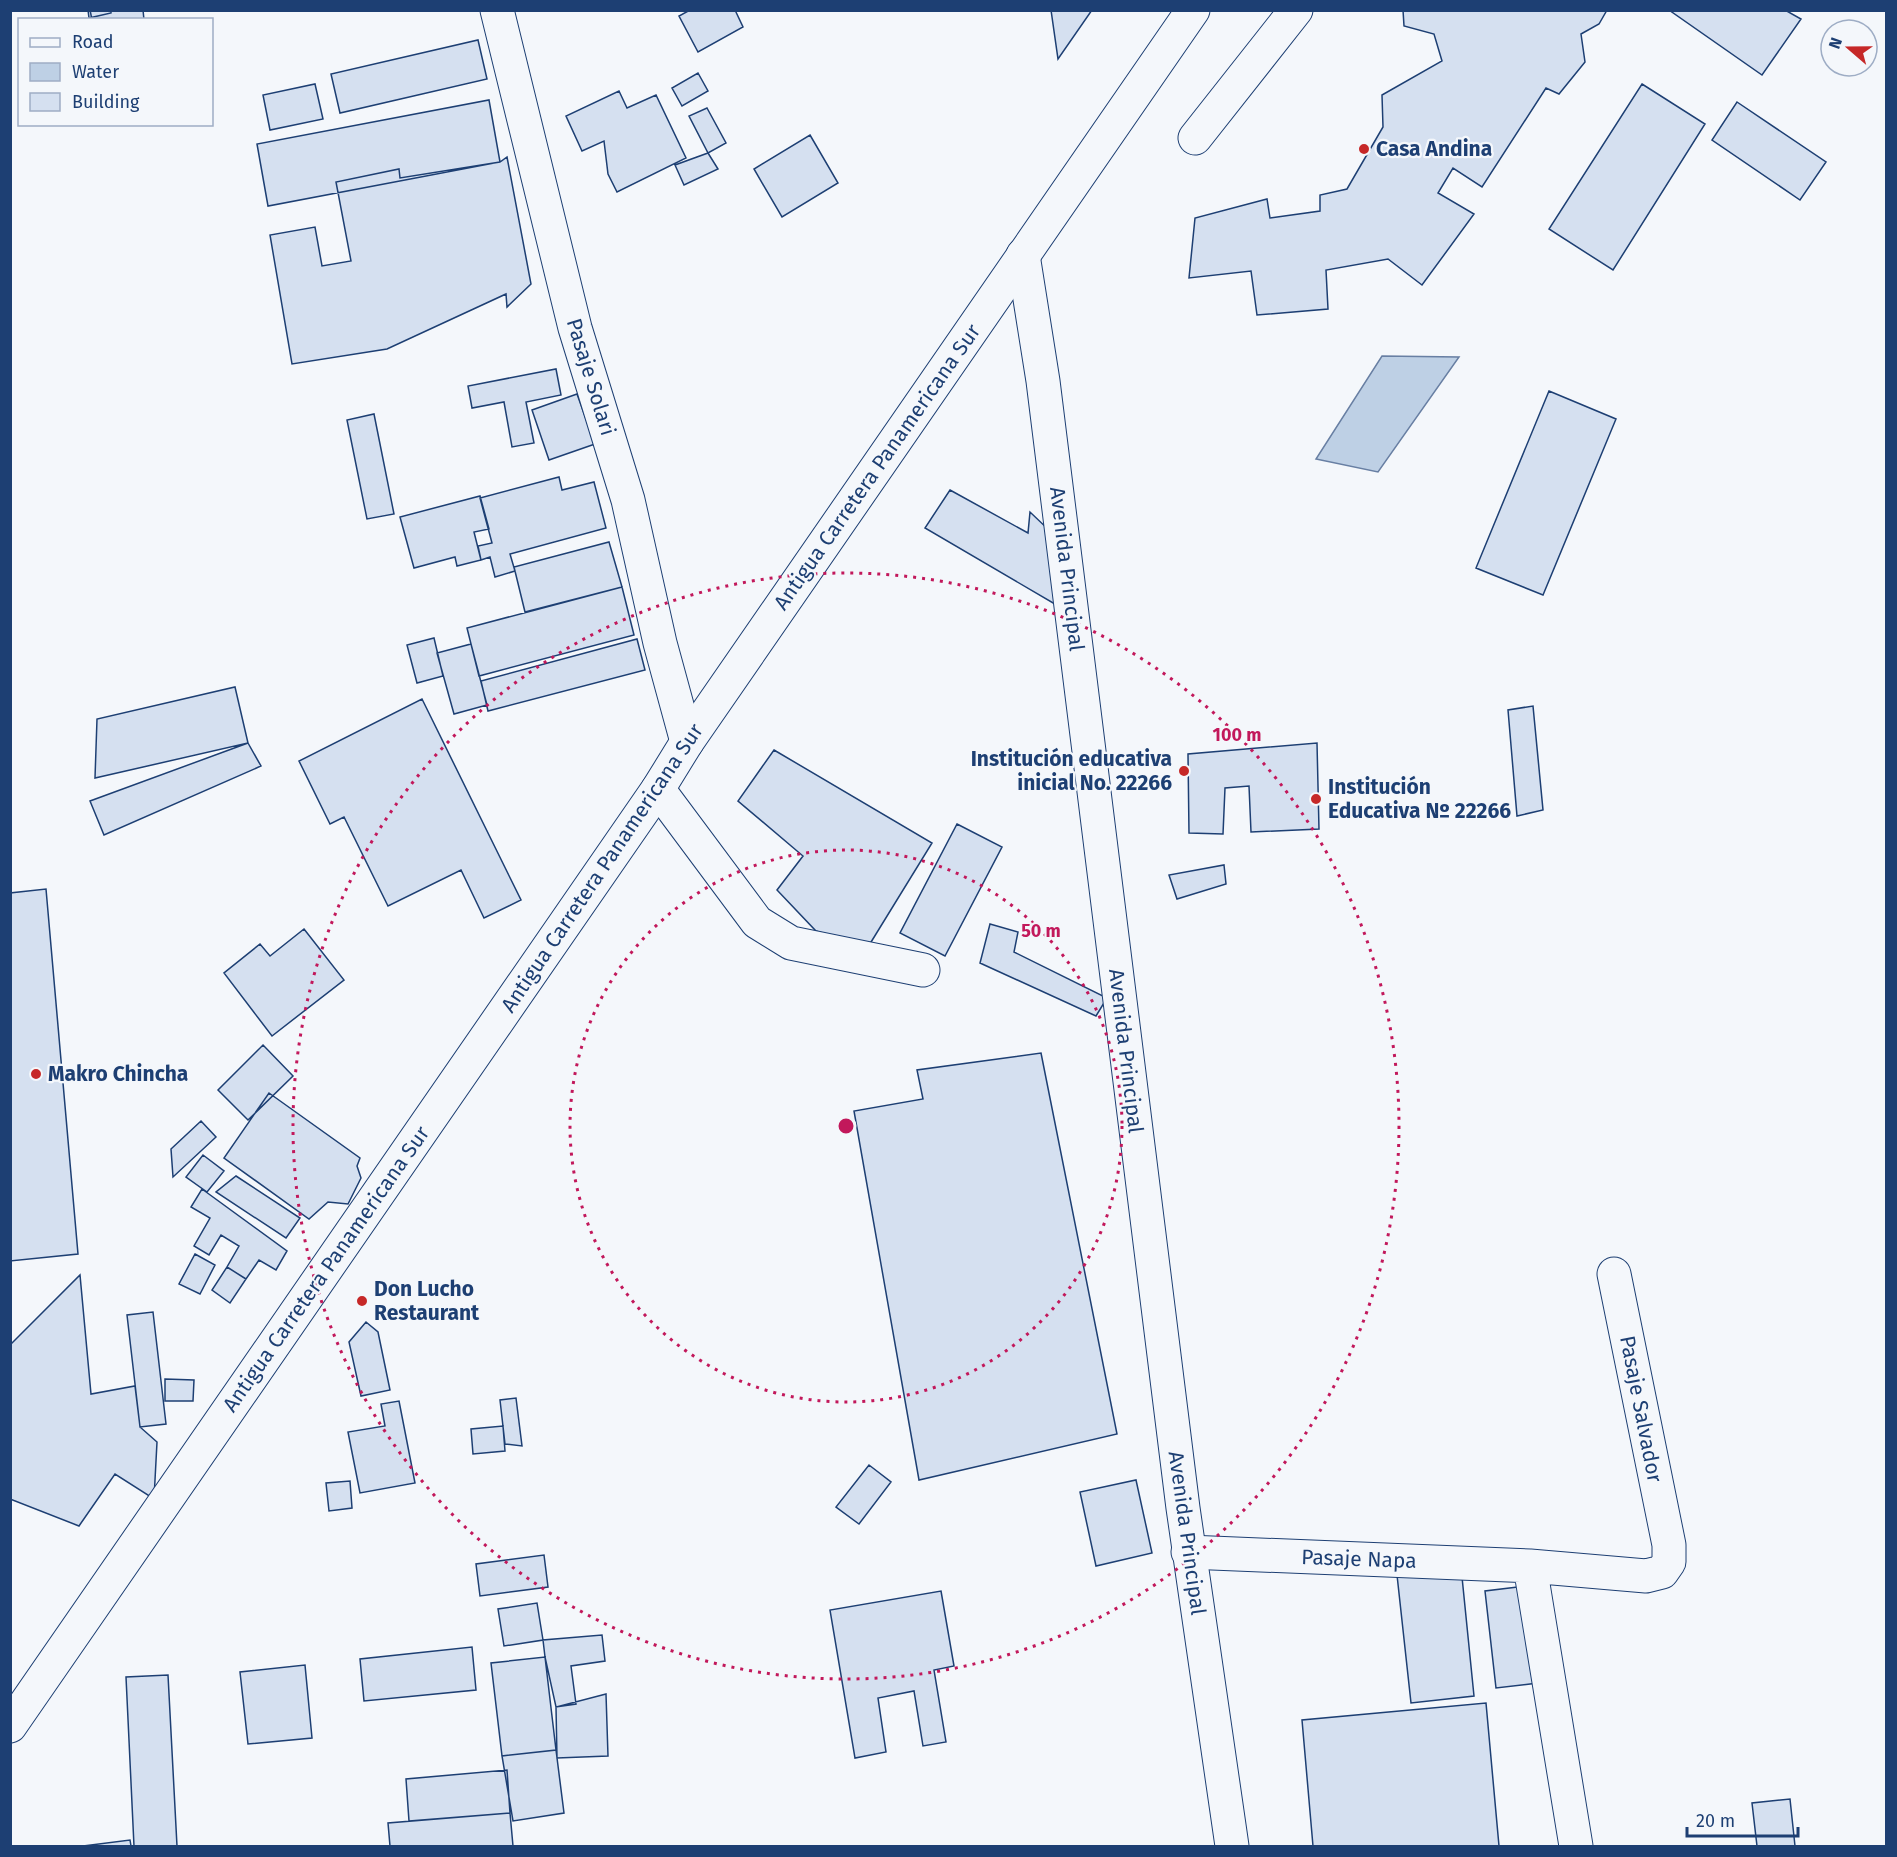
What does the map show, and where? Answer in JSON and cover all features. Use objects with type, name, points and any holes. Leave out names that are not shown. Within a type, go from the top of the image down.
[{"type":"main road","name":"Pasaje Solari","points":[[497,10],[575,328],[628,500],[660,643],[687,742]]},
{"type":"main road","name":"Antigua Carretera Panamericana Sur","points":[[10,1726],[1193,10]]},
{"type":"main road","points":[[1195,138],[1296,10]]},
{"type":"main road","name":"Avenida Principal","points":[[1023,255],[1043,381],[1188,1552],[1232,1846]]},
{"type":"main road","points":[[658,789],[757,922],[790,943],[923,970]]},
{"type":"main road","name":"Pasaje Salvador","points":[[1614,1274],[1669,1545]]},
{"type":"main road","name":"Pasaje Napa","points":[[1188,1552],[1530,1566],[1646,1576],[1662,1572],[1669,1562],[1669,1545]]},
{"type":"main road","points":[[1530,1566],[1576,1846]]},
{"type":"water","points":[[1382,356],[1459,357],[1378,472],[1316,459]]},
{"type":"building","points":[[88,10],[111,10],[111,13],[89,18]]},
{"type":"building","points":[[90,10],[143,10],[144,18],[92,18]]},
{"type":"building","points":[[690,10],[735,10],[743,27],[698,52],[679,16]]},
{"type":"building","points":[[1051,10],[1092,10],[1058,59]]},
{"type":"building","points":[[1403,10],[1607,10],[1599,24],[1581,34],[1585,62],[1559,94],[1546,88],[1482,187],[1453,168],[1438,193],[1474,214],[1422,285],[1388,259],[1326,270],[1328,309],[1257,315],[1251,271],[1189,278],[1195,218],[1267,199],[1270,218],[1320,211],[1320,195],[1347,189],[1383,127],[1382,95],[1442,61],[1434,34],[1404,26]]},
{"type":"building","points":[[1669,10],[1785,10],[1801,19],[1762,75]]},
{"type":"building","points":[[478,40],[487,79],[340,113],[331,74]]},
{"type":"building","points":[[698,73],[708,91],[682,106],[672,88]]},
{"type":"building","points":[[315,84],[323,119],[270,130],[263,95]]},
{"type":"building","points":[[1642,84],[1705,124],[1613,270],[1549,229]]},
{"type":"building","points":[[619,91],[627,108],[656,95],[686,158],[617,192],[608,174],[604,141],[582,151],[566,116]]},
{"type":"building","points":[[489,100],[500,162],[268,206],[257,144]]},
{"type":"building","points":[[1737,102],[1826,162],[1800,200],[1712,140]]},
{"type":"building","points":[[707,108],[726,143],[708,153],[689,116]]},
{"type":"building","points":[[810,135],[838,183],[782,217],[754,169]]},
{"type":"building","points":[[708,153],[718,169],[684,185],[675,165]]},
{"type":"building","points":[[507,157],[531,284],[507,307],[506,294],[387,349],[292,364],[270,235],[315,227],[322,266],[351,261],[336,182],[399,169],[400,178],[500,162]]},
{"type":"building","points":[[556,369],[561,395],[526,402],[534,443],[512,447],[504,402],[472,408],[468,386]]},
{"type":"building","points":[[1549,391],[1616,419],[1543,595],[1476,568]]},
{"type":"building","points":[[577,394],[595,444],[549,460],[532,410]]},
{"type":"building","points":[[374,414],[394,514],[367,519],[347,420]]},
{"type":"building","points":[[559,477],[562,490],[594,482],[606,528],[510,554],[515,571],[495,577],[490,557],[481,560],[478,546],[492,543],[480,498]]},
{"type":"building","points":[[950,490],[1028,533],[1030,512],[1050,531],[1060,607],[925,528]]},
{"type":"building","points":[[480,496],[489,529],[474,532],[481,560],[457,566],[455,557],[414,568],[400,517]]},
{"type":"building","points":[[609,542],[622,587],[525,612],[514,567]]},
{"type":"building","points":[[622,587],[634,635],[479,676],[467,628]]},
{"type":"building","points":[[434,638],[443,676],[417,683],[407,645]]},
{"type":"building","points":[[637,639],[645,670],[488,711],[481,681]]},
{"type":"building","points":[[471,644],[487,705],[454,714],[437,653]]},
{"type":"building","points":[[235,687],[248,743],[95,778],[97,719]]},
{"type":"building","points":[[422,699],[521,900],[484,918],[461,870],[388,906],[344,817],[330,824],[299,761]]},
{"type":"building","points":[[1533,706],[1543,810],[1517,816],[1508,710]]},
{"type":"building","points":[[248,743],[261,766],[104,835],[90,801]]},
{"type":"building","points":[[1317,743],[1319,829],[1251,832],[1249,786],[1225,788],[1223,834],[1189,833],[1188,754]]},
{"type":"building","points":[[774,750],[932,843],[868,947],[816,931],[777,890],[803,856],[738,801]]},
{"type":"building","points":[[957,824],[1002,847],[945,956],[900,933]]},
{"type":"building","points":[[1224,865],[1226,884],[1177,899],[1169,875]]},
{"type":"building","name":"Makro Chincha","points":[[46,889],[78,1254],[10,1261],[10,893]]},
{"type":"building","points":[[990,924],[1018,932],[1014,952],[1107,998],[1096,1016],[980,963]]},
{"type":"building","points":[[304,929],[344,980],[272,1036],[224,973],[260,944],[270,956]]},
{"type":"building","points":[[263,1045],[293,1076],[248,1120],[218,1090]]},
{"type":"building","points":[[1041,1053],[1117,1434],[919,1480],[854,1111],[923,1099],[917,1070]]},
{"type":"building","points":[[269,1093],[360,1158],[357,1166],[361,1178],[348,1204],[328,1202],[309,1219],[224,1158]]},
{"type":"building","points":[[201,1121],[216,1137],[173,1177],[171,1149]]},
{"type":"building","points":[[203,1155],[224,1171],[207,1192],[186,1177]]},
{"type":"building","points":[[236,1176],[300,1218],[286,1238],[216,1192]]},
{"type":"building","points":[[202,1189],[287,1251],[276,1270],[259,1260],[246,1279],[227,1267],[239,1246],[221,1235],[209,1255],[194,1246],[210,1218],[191,1207]]},
{"type":"building","points":[[195,1254],[215,1265],[200,1294],[179,1284]]},
{"type":"building","points":[[227,1267],[246,1279],[230,1303],[212,1290]]},
{"type":"building","points":[[80,1275],[91,1394],[135,1386],[140,1427],[157,1442],[154,1499],[115,1474],[79,1526],[10,1499],[10,1345]]},
{"type":"building","points":[[153,1312],[166,1424],[140,1427],[127,1315]]},
{"type":"building","points":[[366,1322],[378,1332],[390,1390],[361,1396],[349,1342]]},
{"type":"building","points":[[165,1379],[194,1380],[193,1401],[165,1401]]},
{"type":"building","points":[[516,1398],[522,1446],[505,1444],[500,1400]]},
{"type":"building","points":[[399,1401],[415,1483],[360,1493],[348,1432],[385,1426],[381,1404]]},
{"type":"building","points":[[503,1426],[505,1451],[473,1454],[471,1429]]},
{"type":"building","points":[[869,1465],[891,1482],[859,1524],[836,1507]]},
{"type":"building","points":[[1136,1480],[1152,1553],[1096,1566],[1080,1492]]},
{"type":"building","points":[[350,1481],[352,1508],[329,1511],[326,1483]]},
{"type":"building","points":[[544,1555],[548,1587],[480,1596],[476,1564]]},
{"type":"building","points":[[1461,1567],[1474,1696],[1411,1703],[1397,1575]]},
{"type":"building","points":[[1527,1586],[1538,1683],[1496,1688],[1485,1591]]},
{"type":"building","points":[[941,1591],[954,1666],[934,1670],[946,1742],[923,1746],[914,1691],[878,1698],[886,1752],[855,1758],[830,1610]]},
{"type":"building","points":[[537,1603],[543,1640],[504,1646],[498,1609]]},
{"type":"building","points":[[602,1635],[605,1661],[571,1666],[576,1704],[556,1707],[543,1640]]},
{"type":"building","points":[[472,1647],[476,1690],[364,1701],[360,1659]]},
{"type":"building","points":[[545,1657],[556,1750],[502,1756],[491,1663]]},
{"type":"building","points":[[305,1665],[312,1738],[248,1744],[240,1672]]},
{"type":"building","points":[[168,1675],[177,1846],[134,1846],[126,1677]]},
{"type":"building","points":[[606,1694],[608,1756],[557,1758],[556,1707]]},
{"type":"building","points":[[1486,1703],[1499,1846],[1313,1846],[1302,1720]]},
{"type":"building","points":[[556,1750],[564,1813],[513,1821],[502,1756]]},
{"type":"building","points":[[507,1770],[510,1813],[409,1821],[406,1779]]},
{"type":"building","points":[[1790,1799],[1795,1846],[1757,1846],[1752,1803]]},
{"type":"building","points":[[510,1813],[513,1846],[390,1846],[388,1823]]},
{"type":"building","points":[[130,1840],[131,1846],[83,1846]]},
{"type":"place","name":"Casa Andina","points":[[1364,149]]},
{"type":"place","name":"Institución educativa inicial No. 22266","points":[[1184,771]]},
{"type":"place","name":"Institución Educativa Nº 22266","points":[[1316,799]]},
{"type":"place","name":"Makro Chincha","points":[[36,1074]]},
{"type":"place","name":"Don Lucho Restaurant","points":[[362,1301]]}]
